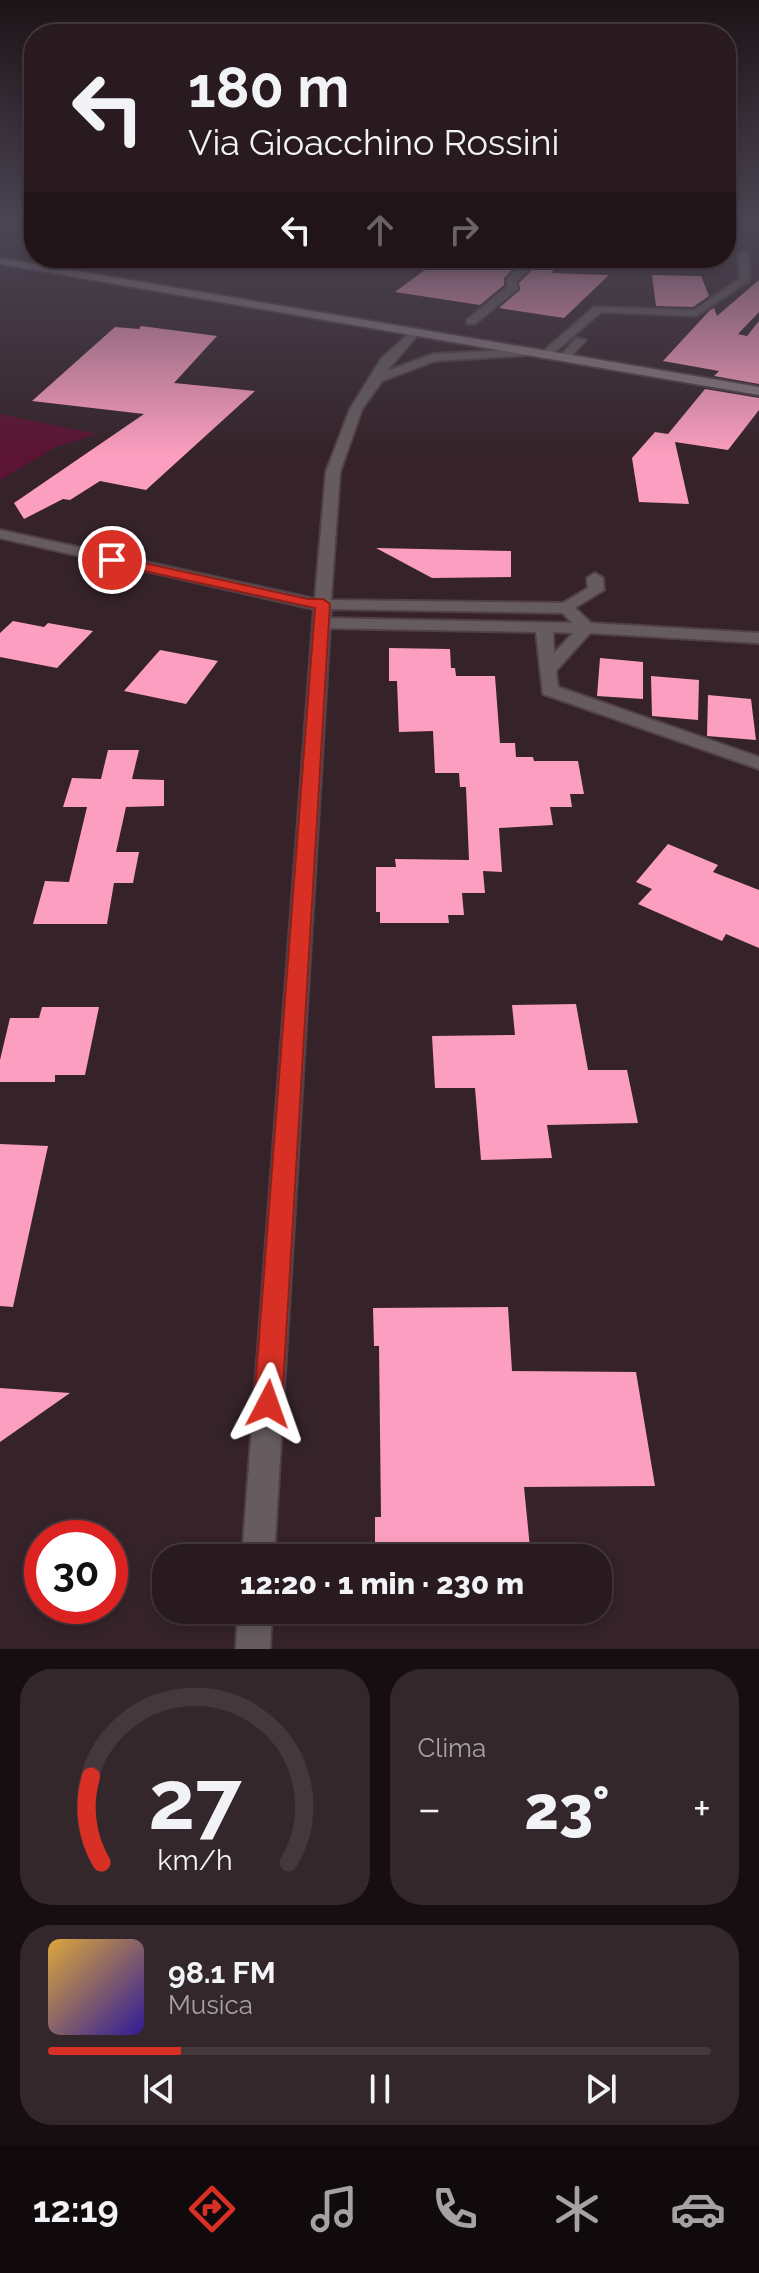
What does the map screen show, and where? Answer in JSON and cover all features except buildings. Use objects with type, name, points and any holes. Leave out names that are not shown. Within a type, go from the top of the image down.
[{"type":"main road","points":[[233,301],[759,391]]},
{"type":"street","points":[[471,322],[496,301]]},
{"type":"street","points":[[545,355],[598,309],[696,313],[714,301]]},
{"type":"street","points":[[259,1544],[333,472],[356,409],[378,378],[385,362],[414,332]]},
{"type":"street","points":[[433,358],[447,345],[447,338]]},
{"type":"street","points":[[564,358],[580,340]]},
{"type":"street","points":[[378,378],[433,358],[530,352]]},
{"type":"street","points":[[0,534],[294,601],[322,614],[759,638]]},
{"type":"street","points":[[322,614],[566,608],[596,590],[595,578]]},
{"type":"street","points":[[566,608],[586,628]]},
{"type":"street","points":[[544,628],[549,690],[759,763]]},
{"type":"street","points":[[547,671],[586,628]]},
{"type":"street","points":[[253,1649],[254,1624]]},
{"type":"shaded area","points":[[0,414],[97,434],[56,447],[0,480]]},
{"type":"route","points":[[112,560],[308,604],[323,604],[268,1404]]}]
